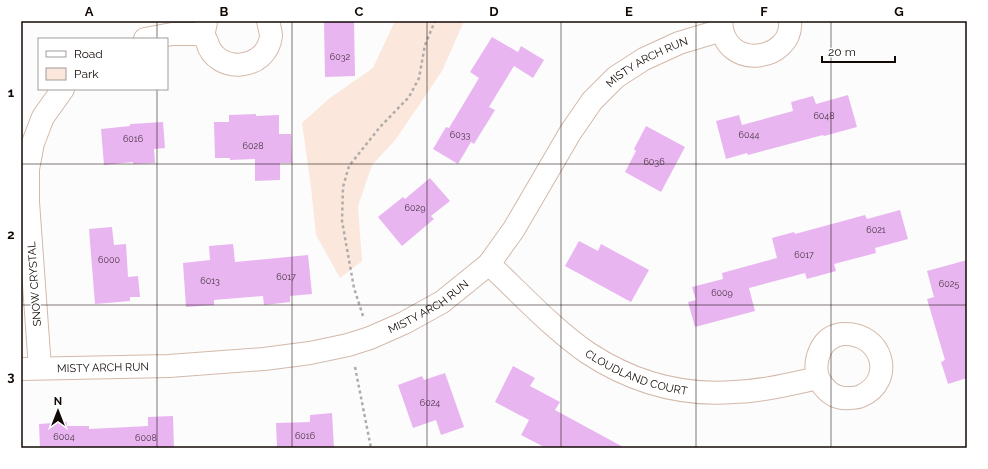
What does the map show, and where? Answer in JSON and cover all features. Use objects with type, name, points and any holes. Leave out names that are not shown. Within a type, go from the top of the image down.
[{"type":"street","points":[[150,38],[205,27],[209,49],[217,59],[229,65],[244,66],[257,60],[266,50],[271,36],[268,21]]},
{"type":"street","name":"MISTY ARCH RUN","points":[[31,369],[169,366],[310,353],[348,345],[370,338],[404,323],[442,302],[489,264],[514,229],[570,133],[592,101],[616,77],[644,59],[721,26],[728,44],[737,52],[749,56],[764,55],[777,49],[786,39],[790,21]]},
{"type":"street","name":"SNOW CRYSTAL","points":[[31,369],[28,169],[33,143],[43,117],[62,90]]},
{"type":"street","name":"CLOUDLAND COURT","points":[[489,264],[561,331],[588,353],[615,368],[642,380],[672,389],[733,393],[769,388],[818,378]]},
{"type":"path","points":[[370,338],[354,288],[342,221],[343,187],[349,166],[380,128],[409,97],[419,78],[425,45],[435,21]]},
{"type":"path","points":[[348,345],[355,367],[371,448]]},
{"type":"green space","points":[[395,21],[464,21],[442,71],[396,139],[372,165],[358,206],[362,261],[340,278],[316,235],[302,123],[330,98],[373,68]]},
{"type":"building","points":[[324,21],[354,21],[355,76],[325,77]]},
{"type":"building","points":[[492,37],[518,52],[521,46],[544,60],[533,78],[514,66],[489,107],[495,110],[474,144],[471,142],[458,164],[433,149],[446,127],[449,128],[479,78],[470,72]]},
{"type":"building","points":[[848,95],[857,127],[748,155],[747,153],[726,159],[716,121],[739,115],[742,125],[793,111],[791,102],[813,96],[816,104]]},
{"type":"building","points":[[256,114],[256,116],[279,115],[279,134],[291,134],[292,163],[280,163],[280,180],[255,181],[255,159],[230,160],[230,158],[215,158],[214,122],[229,122],[229,115]]},
{"type":"building","points":[[163,122],[165,148],[154,149],[155,163],[133,164],[133,162],[104,165],[101,129],[130,126],[130,124]]},
{"type":"building","points":[[646,126],[685,147],[661,192],[625,172],[636,151],[634,149]]},
{"type":"building","points":[[430,178],[450,201],[431,216],[434,219],[402,246],[378,217],[403,197],[405,199]]},
{"type":"building","points":[[900,210],[908,239],[875,248],[876,253],[834,264],[836,271],[807,279],[805,273],[749,288],[755,311],[695,327],[688,302],[696,300],[692,287],[723,279],[722,273],[777,258],[772,238],[794,232],[795,234],[865,215],[867,219]]},
{"type":"building","points":[[112,227],[114,245],[126,244],[128,277],[138,276],[140,297],[130,297],[130,301],[95,304],[89,229]]},
{"type":"building","points":[[579,241],[598,251],[601,244],[649,270],[631,302],[565,266]]},
{"type":"building","points":[[233,244],[235,262],[308,255],[312,294],[290,296],[290,302],[264,305],[263,296],[214,300],[214,305],[186,307],[183,263],[210,260],[209,246]]},
{"type":"building","points":[[967,260],[967,378],[948,384],[941,362],[945,360],[927,299],[934,297],[927,271]]},
{"type":"building","points":[[513,366],[535,378],[530,386],[560,402],[555,410],[625,448],[546,448],[521,435],[529,420],[495,402]]},
{"type":"building","points":[[445,373],[464,427],[441,435],[436,420],[413,428],[398,385],[422,376],[424,380]]},
{"type":"building","points":[[332,413],[334,448],[277,448],[276,423],[310,422],[310,415]]},
{"type":"building","points":[[173,416],[174,448],[40,448],[39,424],[67,422],[67,426],[89,426],[89,429],[148,426],[148,417]]}]
